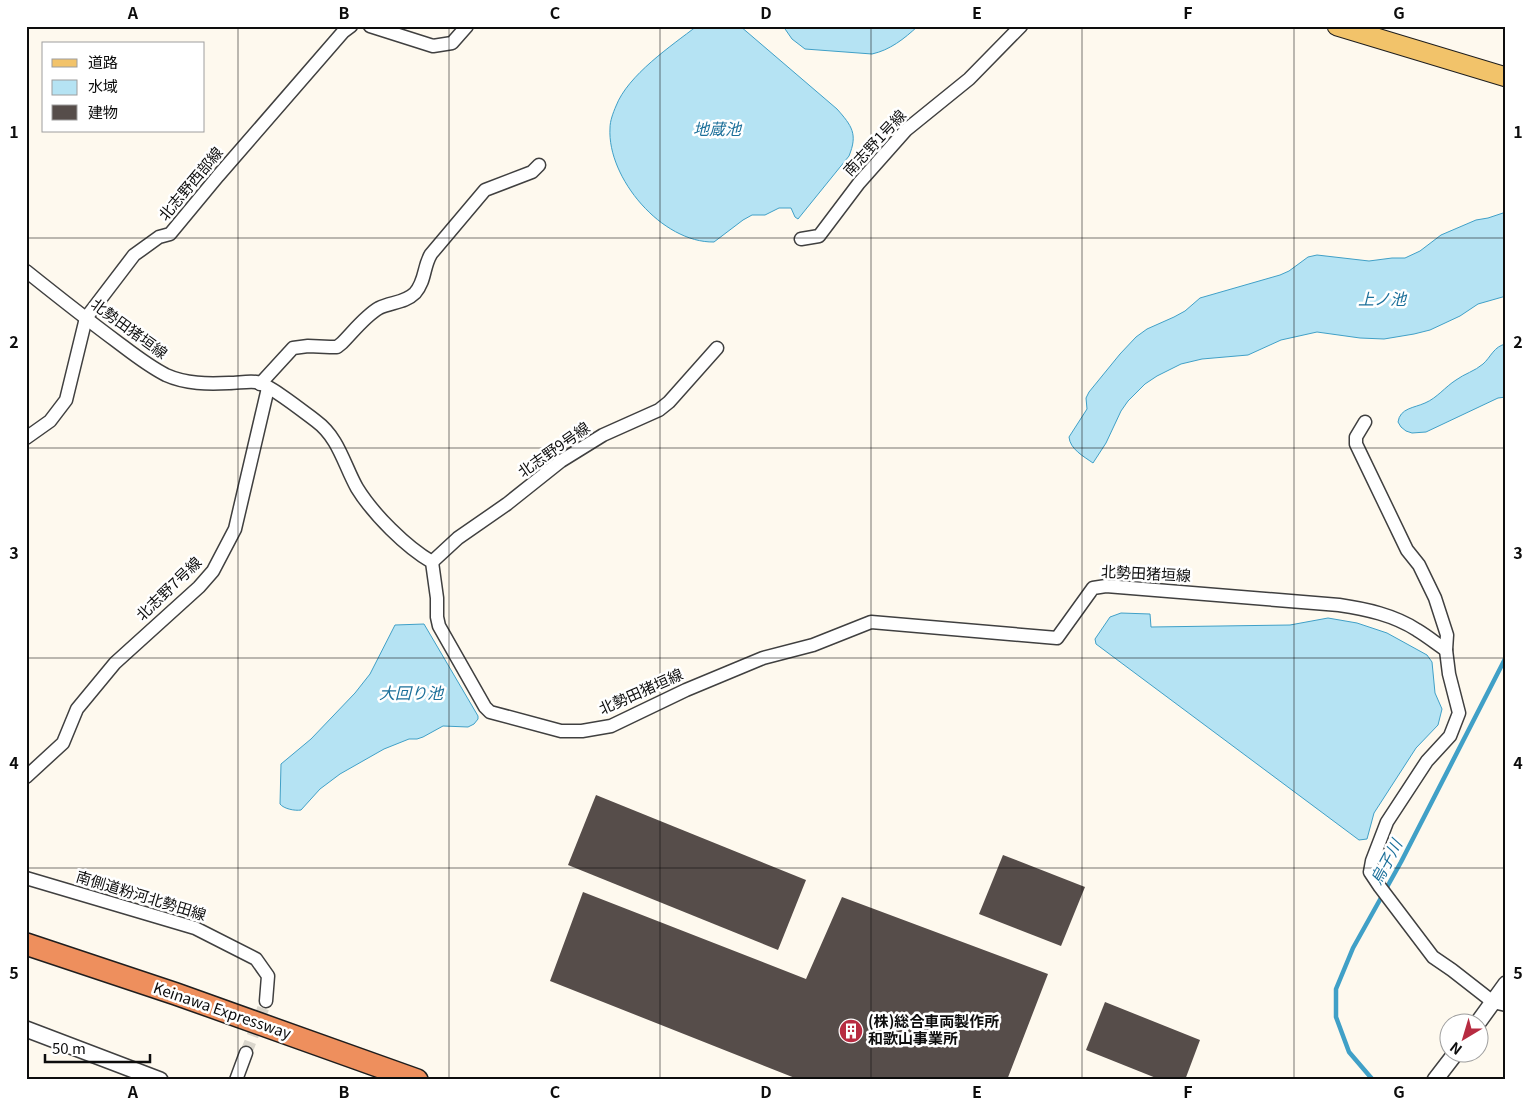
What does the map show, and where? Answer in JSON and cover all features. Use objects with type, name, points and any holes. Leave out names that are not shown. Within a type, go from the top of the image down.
[{"type":"highway","name":"Keinawa Expressway","points":[[26,944],[176,994],[417,1080]]},
{"type":"main road","points":[[1337,26],[1506,77]]},
{"type":"street","points":[[370,26],[433,46],[452,43],[467,26]]},
{"type":"street","name":"南志野1号線","points":[[801,239],[819,236],[859,183],[906,130],[969,80],[1020,26]]},
{"type":"street","name":"北志野西部線","points":[[26,438],[50,421],[66,400],[86,318],[134,255],[160,236],[170,234],[347,28]]},
{"type":"street","points":[[432,562],[420,555],[384,523],[357,488],[345,461],[330,435],[318,423],[264,386],[293,348],[337,346],[372,313],[380,308],[405,300],[410,296],[421,284],[427,260],[431,254],[485,190],[532,172],[539,165]]},
{"type":"street","name":"北勢田猪垣線","points":[[26,271],[149,366],[167,376],[189,382],[208,384],[257,382],[264,386]]},
{"type":"street","name":"北志野9号線","points":[[432,562],[458,538],[507,504],[561,461],[603,436],[659,410],[669,402],[717,348]]},
{"type":"street","name":"北志野7号線","points":[[26,777],[63,743],[77,709],[115,663],[199,587],[213,571],[235,529],[264,386]]},
{"type":"street","points":[[1365,422],[1356,437],[1356,444],[1408,550],[1419,565],[1435,598],[1447,636],[1446,650],[1449,674],[1459,713],[1450,736],[1427,761],[1387,822],[1372,861],[1370,872],[1433,957],[1499,1004]]},
{"type":"street","name":"北勢田猪垣線","points":[[432,562],[439,626],[485,707],[490,712],[561,731],[582,731],[611,726],[686,690],[763,658],[813,645],[871,622],[1058,638],[1093,588],[1106,586],[1364,608],[1416,629],[1446,650]]},
{"type":"street","name":"南側道粉河北勢田線","points":[[26,878],[195,928],[256,959],[268,976],[266,1001]]},
{"type":"street","points":[[1488,1014],[1499,1004],[1506,984]]},
{"type":"street","points":[[26,1029],[160,1080]]},
{"type":"street","points":[[236,1080],[246,1053]]},
{"type":"street","points":[[1435,1080],[1447,1064]]},
{"type":"water","name":"地蔵池","points":[[697,26],[740,26],[837,109],[850,126],[853,142],[849,156],[798,219],[791,208],[779,208],[765,215],[752,215],[714,242],[694,239],[675,232],[657,220],[641,204],[628,186],[618,167],[611,147],[610,125],[622,94],[651,62]]},
{"type":"water","points":[[783,26],[918,26],[885,50],[872,54],[805,49],[792,39]]},
{"type":"water","name":"上ノ池","points":[[1506,212],[1506,296],[1478,304],[1460,316],[1430,330],[1414,334],[1384,339],[1317,332],[1281,340],[1248,355],[1202,359],[1181,364],[1145,384],[1128,401],[1093,463],[1072,445],[1069,437],[1087,409],[1086,398],[1089,392],[1120,354],[1136,337],[1147,329],[1185,311],[1200,298],[1280,275],[1289,271],[1308,257],[1317,255],[1369,261],[1405,258],[1420,251],[1441,235],[1476,220]]},
{"type":"water","points":[[1506,344],[1506,397],[1498,398],[1426,432],[1412,433],[1401,427],[1398,422],[1399,417],[1405,411],[1433,398],[1456,380],[1480,366],[1496,349]]},
{"type":"water","points":[[1121,613],[1150,614],[1151,627],[1290,625],[1328,618],[1357,623],[1387,633],[1427,655],[1432,662],[1435,693],[1442,709],[1438,725],[1416,748],[1374,813],[1367,839],[1359,840],[1096,644],[1095,639],[1110,617]]},
{"type":"water","name":"大回り池","points":[[424,624],[478,719],[468,727],[443,726],[423,737],[409,739],[384,749],[340,774],[320,789],[301,810],[282,806],[280,804],[281,764],[311,739],[355,693],[370,674],[395,625]]},
{"type":"building","points":[[596,795],[806,880],[778,950],[568,865]]},
{"type":"building","points":[[1003,855],[1085,887],[1061,946],[979,914]]},
{"type":"building","name":"(株)総合車両製作所 和歌山事業所","points":[[583,892],[806,979],[842,897],[1048,974],[1007,1080],[800,1080],[550,981]]},
{"type":"building","points":[[1105,1002],[1200,1040],[1185,1080],[1161,1080],[1086,1050]]},
{"type":"waterway","name":"烏子川","points":[[1373,1080],[1349,1052],[1336,1017],[1336,989],[1353,948],[1401,862],[1506,657]]},
{"type":"tunnel","points":[[246,1053],[266,1001]]},
{"type":"place","name":"(株)総合車両製作所 和歌山事業所","points":[[851,1031]]}]
